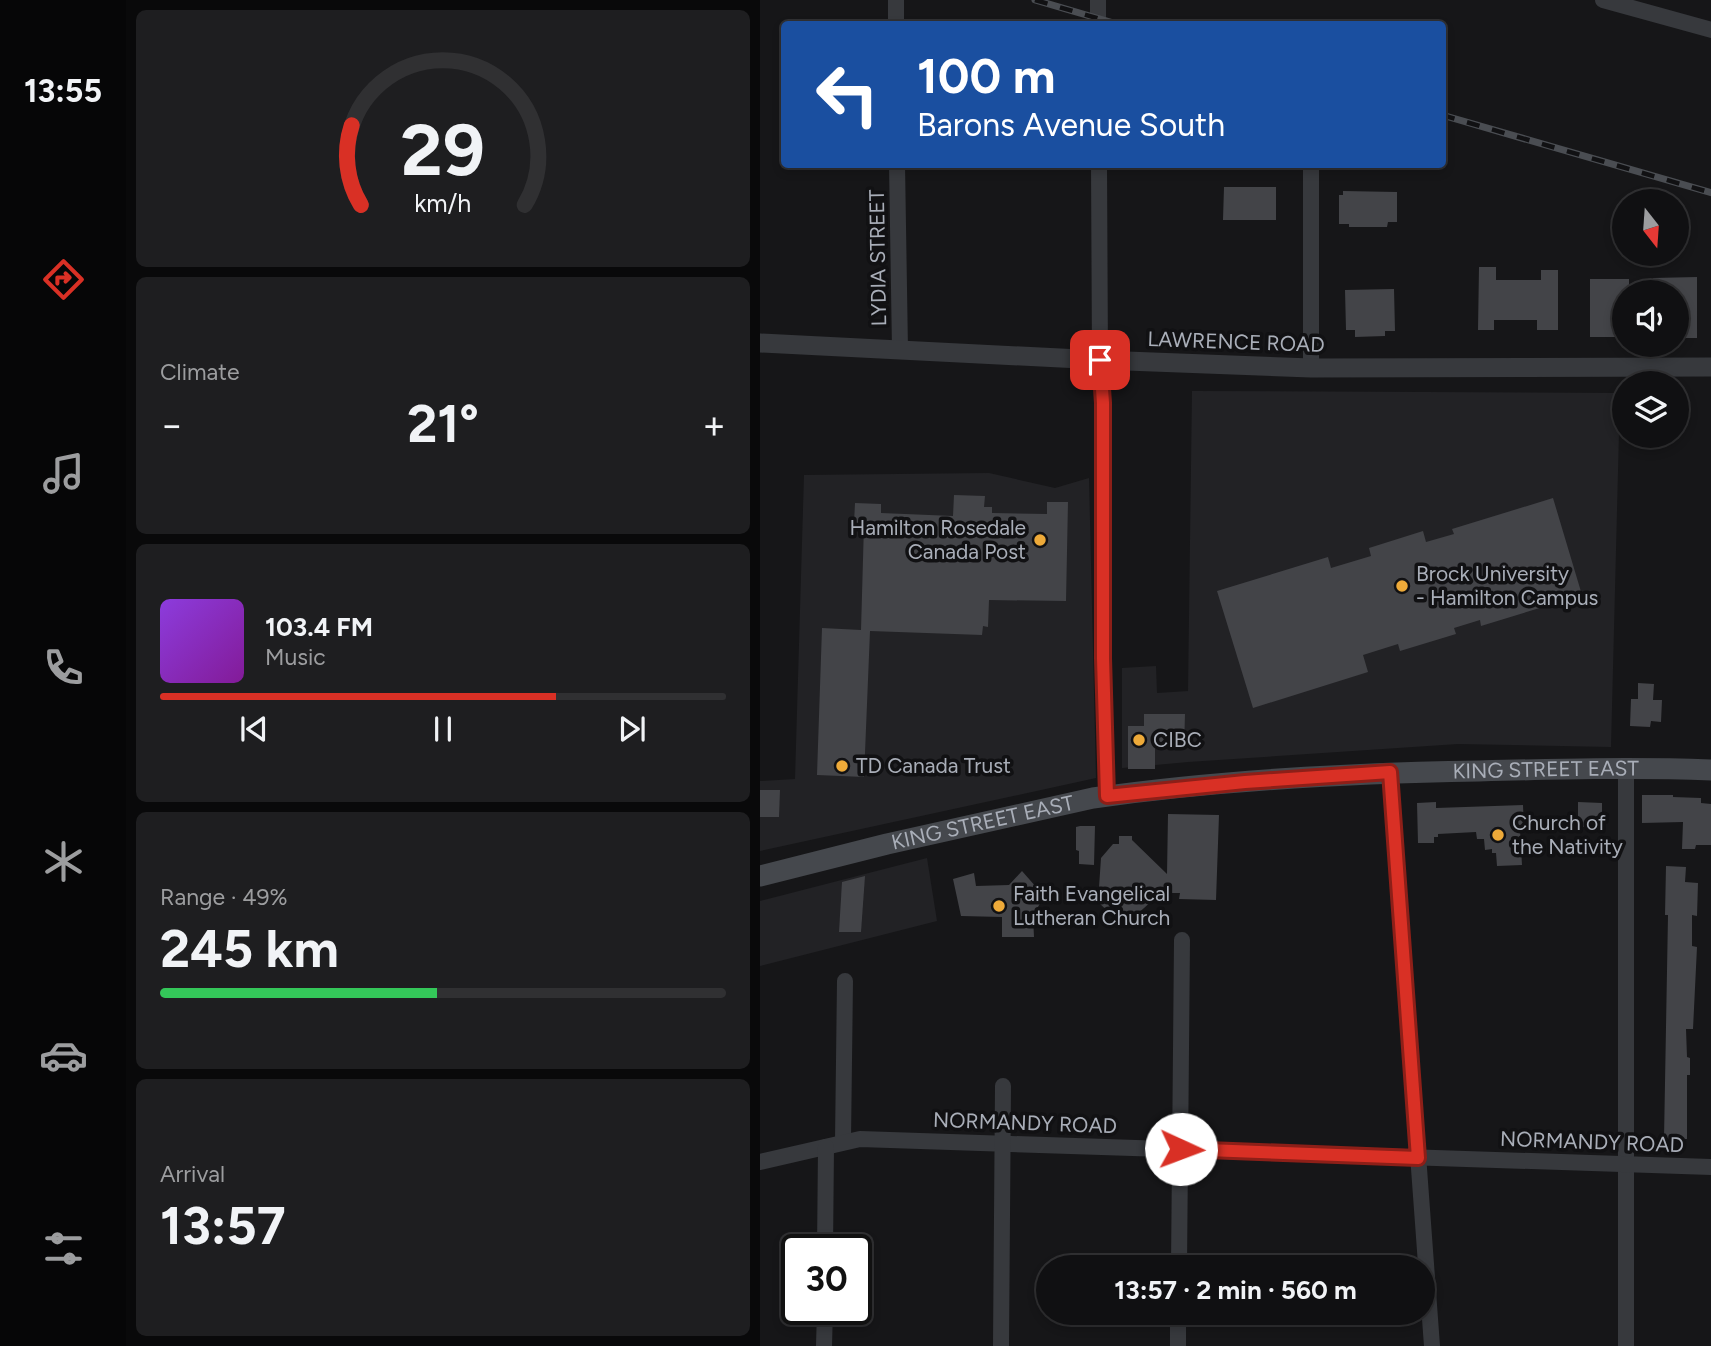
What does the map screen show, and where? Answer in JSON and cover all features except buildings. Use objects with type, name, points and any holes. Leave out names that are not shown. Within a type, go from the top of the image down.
[{"type":"main road","name":"KING STREET EAST","points":[[760,876],[1107,796],[1245,782],[1390,772],[1626,768],[1711,770]]},
{"type":"street","points":[[896,0],[896,21]]},
{"type":"street","points":[[1098,0],[1098,21]]},
{"type":"street","points":[[1602,0],[1711,30]]},
{"type":"street","name":"LYDIA STREET","points":[[897,168],[899,350]]},
{"type":"street","points":[[1099,168],[1103,658],[1107,796]]},
{"type":"street","points":[[1311,168],[1311,368]]},
{"type":"street","name":"LAWRENCE ROAD","points":[[760,342],[1311,368],[1711,367]]},
{"type":"street","points":[[1626,768],[1626,1346]]},
{"type":"street","points":[[1390,772],[1432,1346]]},
{"type":"street","points":[[1179,1255],[1182,940]]},
{"type":"street","points":[[843,1142],[845,981]]},
{"type":"street","points":[[1001,1346],[1003,1086]]},
{"type":"street","name":"NORMANDY ROAD","points":[[760,1162],[860,1139],[1711,1167]]},
{"type":"street","points":[[825,1234],[826,1147]]},
{"type":"street","points":[[824,1346],[825,1325]]},
{"type":"street","points":[[1178,1325],[1178,1346]]},
{"type":"shaded area","name":"Brock University - Hamilton Campus","points":[[1192,391],[1612,393],[1612,448],[1619,448],[1611,747],[1458,744],[1122,768],[1122,668],[1156,666],[1157,693],[1188,691]]},
{"type":"shaded area","points":[[989,473],[1055,488],[1089,478],[1096,778],[760,851],[760,781],[795,779],[804,475]]},
{"type":"shaded area","points":[[927,858],[937,921],[760,966],[760,901]]},
{"type":"railway","points":[[1035,0],[1107,21]]},
{"type":"railway","points":[[1446,116],[1712,193]]},
{"type":"place","name":"Hamilton Rosedale Canada Post","points":[[1040,540]]},
{"type":"place","name":"Brock University - Hamilton Campus","points":[[1402,586]]},
{"type":"place","name":"CIBC","points":[[1139,740]]},
{"type":"place","name":"TD Canada Trust","points":[[842,766]]},
{"type":"place","name":"Church of the Nativity","points":[[1498,835]]},
{"type":"place","name":"Faith Evangelical Lutheran Church","points":[[999,906]]},
{"type":"route","points":[[1100,360],[1103,403],[1103,658],[1107,796],[1245,782],[1390,772],[1418,1158],[1181,1149]]}]
